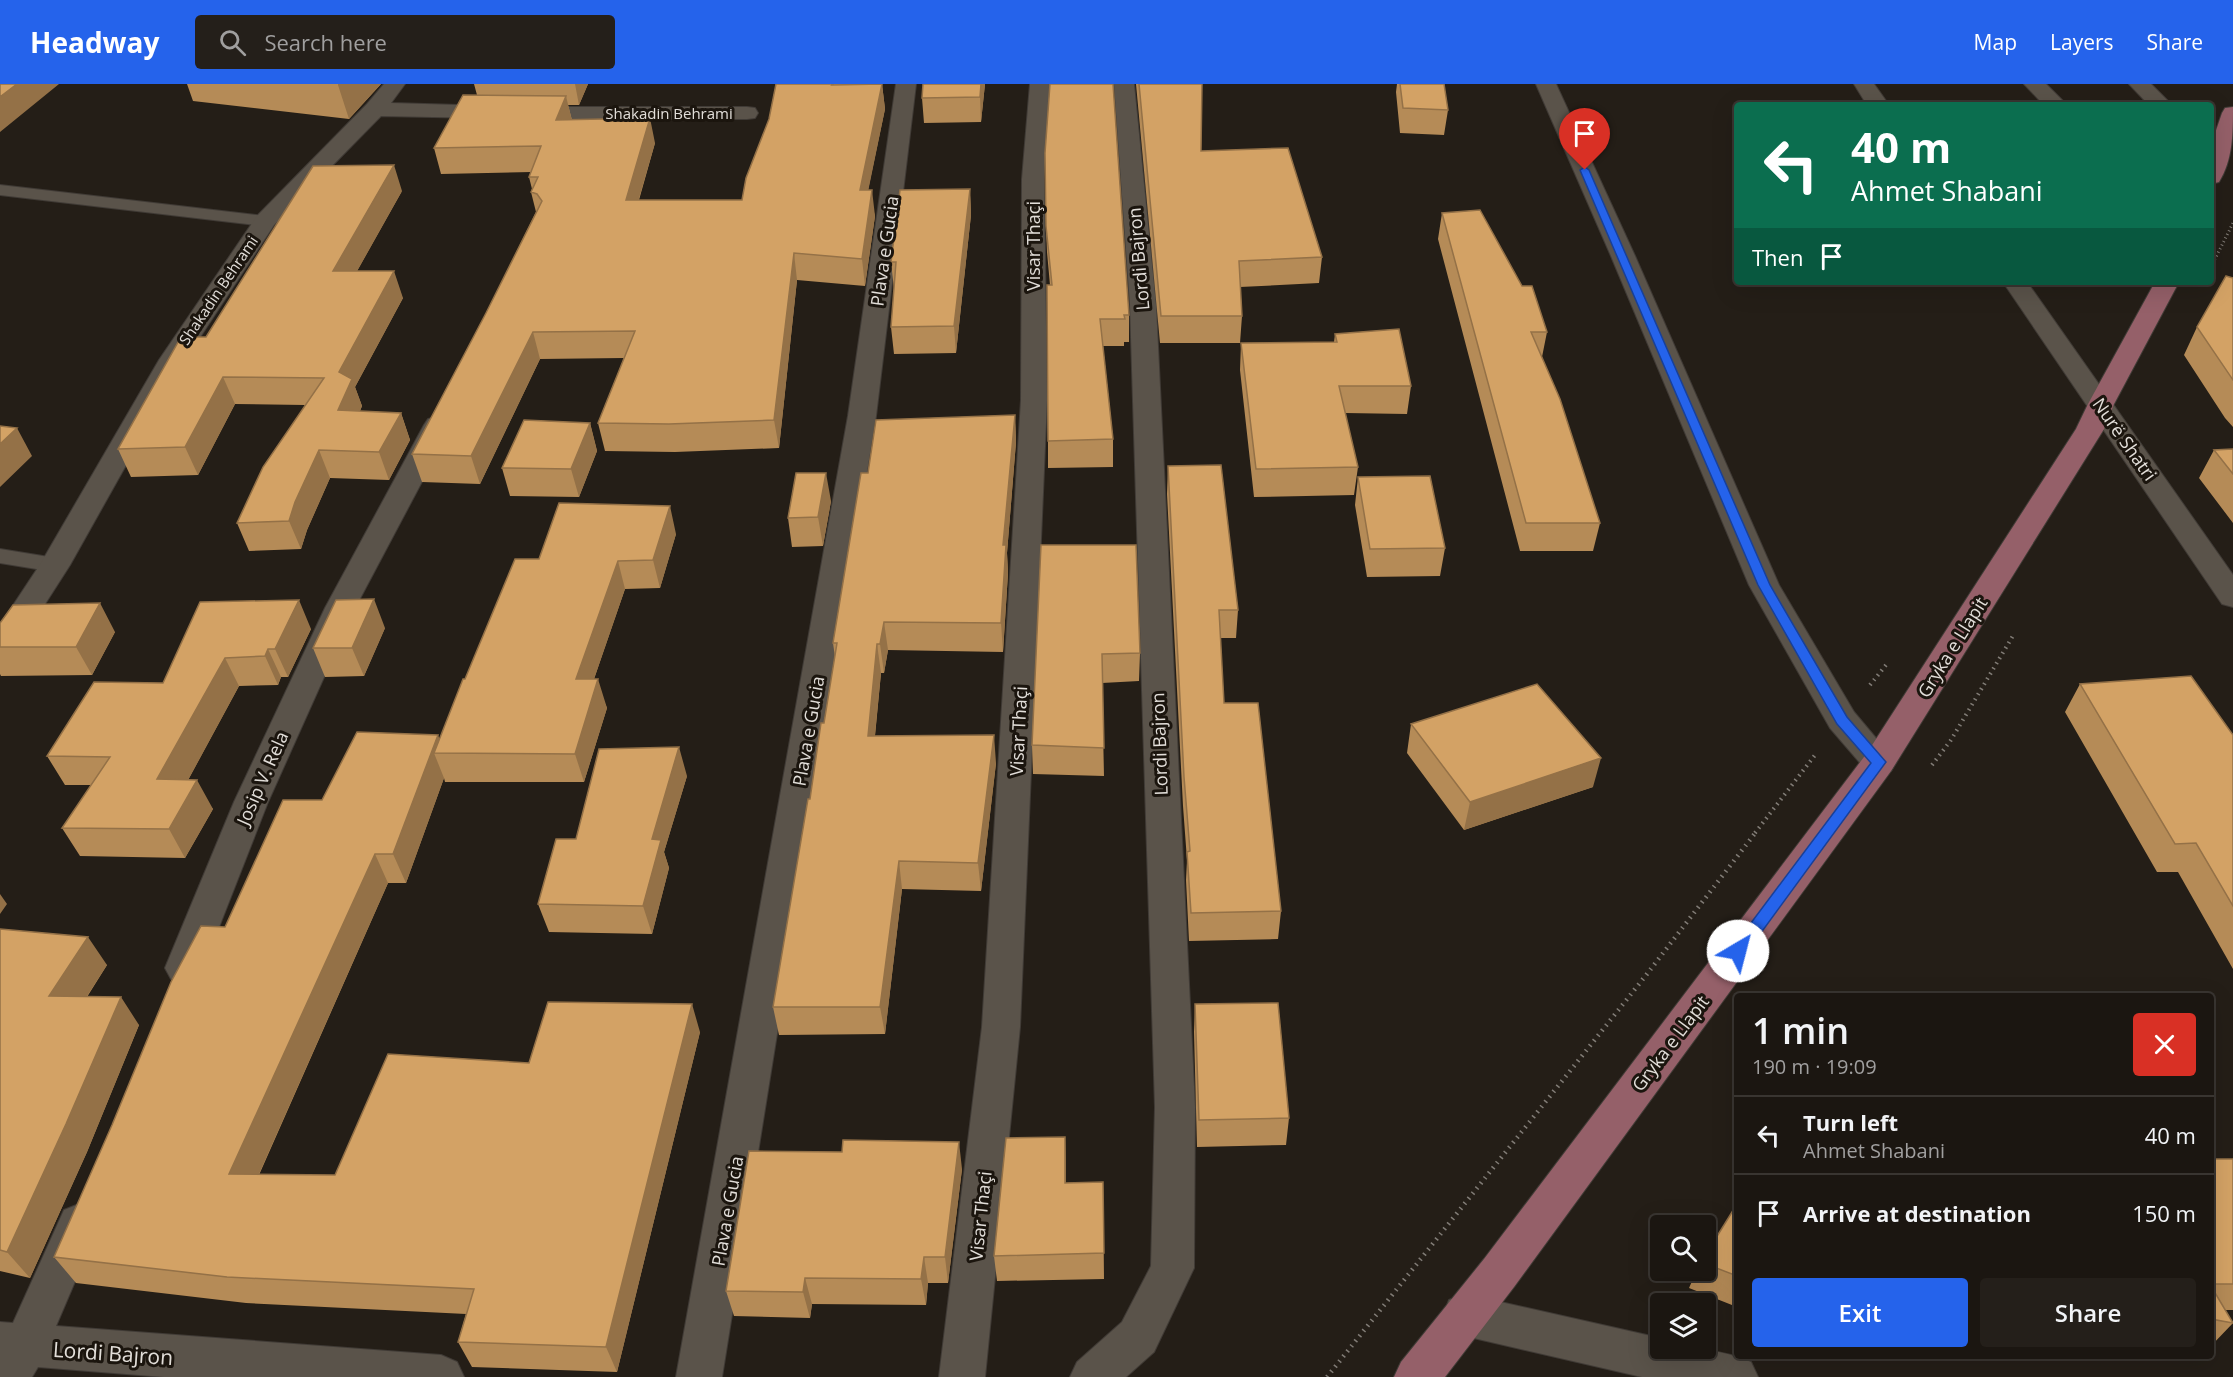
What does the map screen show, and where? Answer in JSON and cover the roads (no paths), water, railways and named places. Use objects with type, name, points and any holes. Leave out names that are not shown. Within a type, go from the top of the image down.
[{"type":"main road","points":[[2214,160],[2233,113]]},
{"type":"main road","name":"Gryka e Llapit","points":[[1417,1377],[1879,762],[2095,417],[2165,285]]},
{"type":"street","name":"Shakadin Behrami","points":[[0,649],[55,565],[172,360],[265,221],[375,109],[395,84]]},
{"type":"street","name":"Plava e Gucia","points":[[699,1377],[862,416],[906,84]]},
{"type":"street","name":"Visar Thaçi","points":[[962,1377],[1001,1026],[1034,400],[1033,179],[1040,84]]},
{"type":"street","name":"Lordi Bajron","points":[[1093,1377],[1138,1337],[1172,1268],[1175,1107],[1143,305],[1124,84]]},
{"type":"street","points":[[1546,84],[1623,256],[1764,585],[1842,720],[1879,762]]},
{"type":"street","points":[[1864,84],[1876,102]]},
{"type":"street","points":[[2034,84],[2053,102]]},
{"type":"street","points":[[2139,84],[2158,102]]},
{"type":"street","name":"Shakadin Behrami","points":[[375,109],[529,113],[747,113]]},
{"type":"street","points":[[1996,285],[2095,417]]},
{"type":"street","name":"Nurë Shatri","points":[[2017,285],[2095,417],[2233,597]]},
{"type":"street","name":"Josip V. Rela","points":[[171,1001],[251,802],[340,608],[453,394]]},
{"type":"street","points":[[11,1356],[52,1281],[91,1198]]},
{"type":"street","points":[[1465,1315],[1735,1377]]},
{"type":"street","name":"Lordi Bajron","points":[[11,1356],[441,1377]]},
{"type":"lane","points":[[0,190],[265,221]]},
{"type":"lane","points":[[0,556],[55,565]]}]
